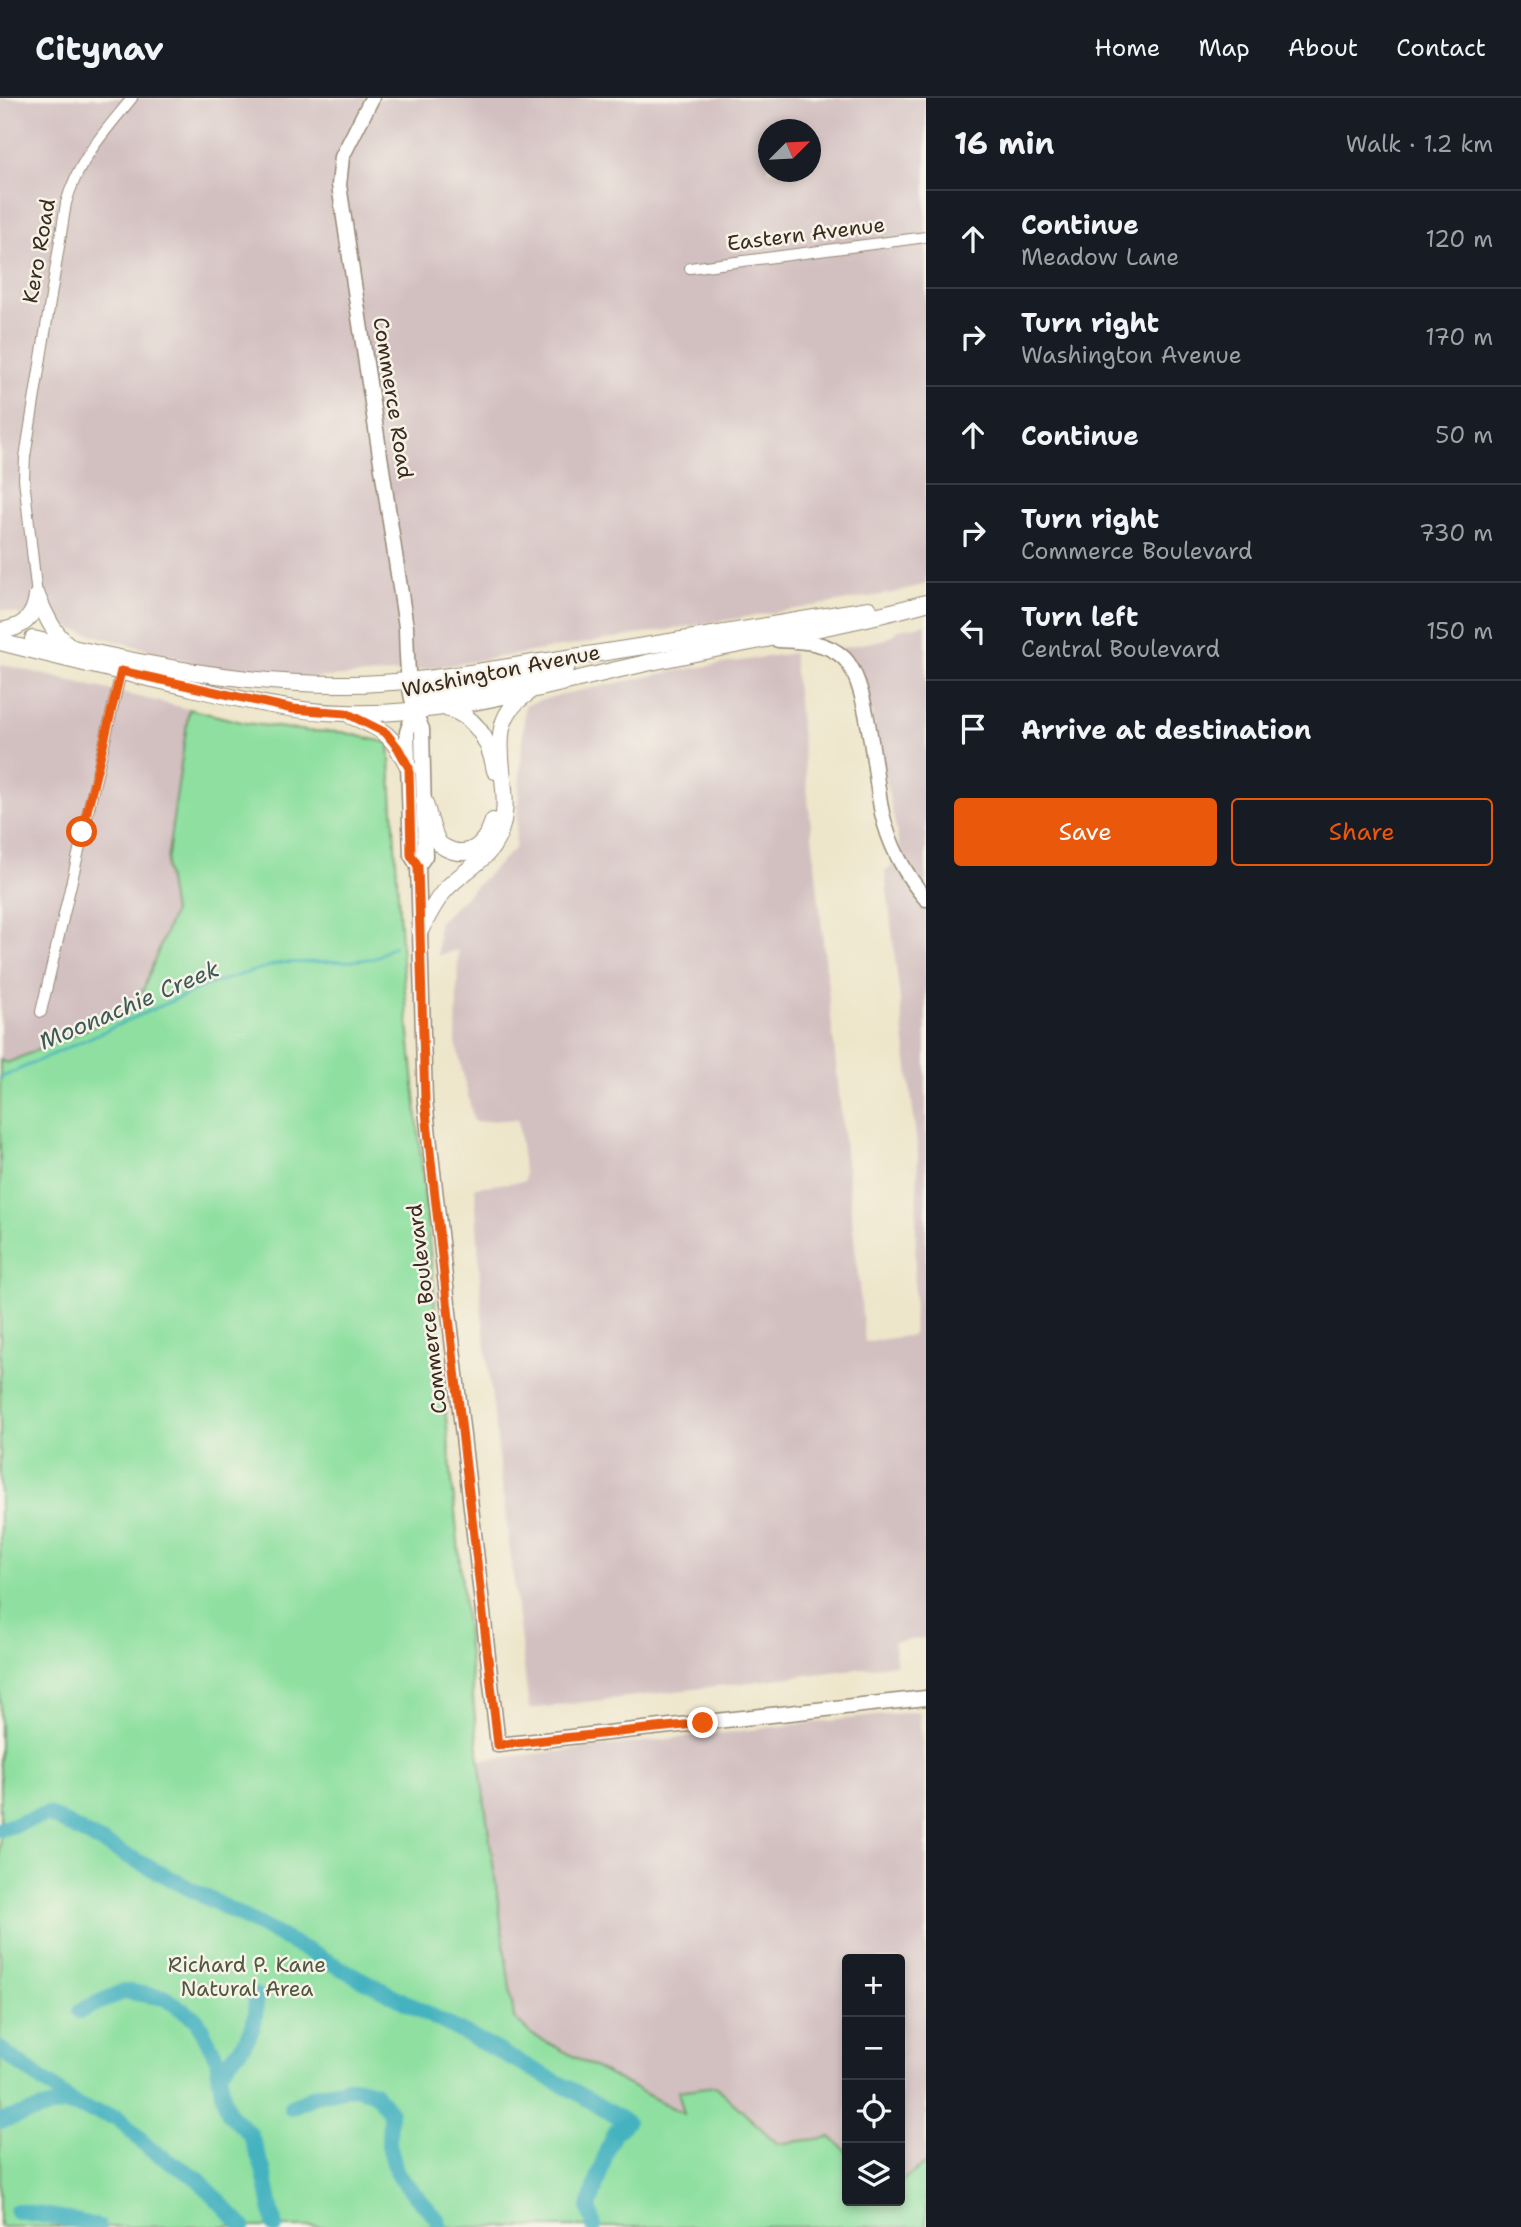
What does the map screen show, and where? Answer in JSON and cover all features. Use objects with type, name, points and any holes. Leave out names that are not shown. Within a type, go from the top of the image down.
[{"type":"main road","points":[[0,631],[25,623],[35,609],[37,596]]},
{"type":"main road","points":[[37,596],[61,639],[73,648]]},
{"type":"main road","name":"Washington Avenue","points":[[0,631],[162,668],[225,677],[345,684],[409,682],[926,601]]},
{"type":"main road","name":"Washington Avenue","points":[[0,642],[293,709],[346,713],[414,712],[863,621],[926,601]]},
{"type":"main road","points":[[414,712],[424,700],[501,685],[613,651]]},
{"type":"main road","points":[[420,931],[439,898],[448,887],[486,856],[499,834],[505,808],[501,730],[503,721],[512,705],[533,690]]},
{"type":"main road","points":[[424,801],[439,843],[451,851],[462,853],[475,849],[488,835],[496,812],[494,770],[489,746],[477,726],[460,711],[444,708]]},
{"type":"main road","points":[[346,713],[386,733],[409,768]]},
{"type":"street","name":"Kero Road","points":[[37,596],[24,480],[24,457],[65,206],[71,186],[86,156],[132,98]]},
{"type":"street","name":"Commerce Road","points":[[372,98],[342,157],[339,185],[404,614],[414,712]]},
{"type":"street","name":"Eastern Avenue","points":[[690,268],[926,237]]},
{"type":"street","points":[[766,640],[823,645],[843,658],[851,667],[861,688],[878,795],[889,837],[910,878],[926,899]]},
{"type":"street","points":[[41,1012],[121,671]]},
{"type":"street","name":"Commerce Boulevard","points":[[414,712],[407,732],[411,855],[418,866],[428,1125],[498,1745],[926,1698]]},
{"type":"street","name":"Commerce Boulevard","points":[[414,712],[422,729],[424,801],[425,856],[418,866]]},
{"type":"shaded area","points":[[0,98],[926,98],[926,584],[893,593],[384,674],[304,678],[217,669],[0,609]]},
{"type":"shaded area","points":[[926,624],[926,1638],[893,1642],[897,1664],[529,1709],[482,1315],[475,1187],[525,1181],[518,1119],[474,1122],[456,1043],[458,950],[438,955],[438,923],[515,848],[525,705],[559,695],[675,671],[793,653],[865,1342],[913,1335],[918,1155],[885,871],[902,858],[864,680],[827,651],[886,639],[900,629]]},
{"type":"shaded area","points":[[0,664],[189,709],[166,868],[173,913],[136,1008],[6,1063],[0,1060]]},
{"type":"shaded area","points":[[919,1711],[926,1788],[926,2163],[905,2177],[905,1954],[842,1954],[842,2147],[831,2137],[778,2144],[715,2086],[685,2114],[531,2034],[514,2018],[479,1760]]},
{"type":"green space","name":"Richard P. Kane Natural Area","points":[[189,709],[246,723],[308,731],[342,732],[389,743],[402,960],[479,1760],[514,2018],[531,2034],[684,2114],[678,2091],[715,2086],[778,2144],[831,2137],[842,2147],[842,2206],[905,2206],[905,2178],[926,2163],[926,2227],[0,2227],[0,1060],[7,1063],[136,1008],[173,913],[166,868]]},
{"type":"waterway","name":"Moonachie Creek","points":[[0,1078],[207,985],[280,963],[375,958],[394,946]]},
{"type":"waterway","points":[[0,1829],[48,1814],[574,2091],[626,2122],[614,2133],[589,2207],[594,2227]]},
{"type":"waterway","points":[[80,2011],[124,1991],[165,1998],[197,2020],[217,2059],[222,2092],[229,2114],[250,2134],[263,2169],[275,2227]]},
{"type":"waterway","points":[[219,2072],[248,2038],[255,2020],[255,1995]]},
{"type":"waterway","points":[[0,2049],[77,2106]]},
{"type":"waterway","points":[[291,2107],[316,2095],[354,2087],[374,2092],[390,2112],[389,2145],[397,2174],[437,2219],[440,2227]]},
{"type":"waterway","points":[[0,2121],[64,2103],[118,2118],[151,2150],[197,2178],[243,2227]]},
{"type":"waterway","points":[[17,2211],[99,2227]]},
{"type":"route","points":[[82,832],[121,671],[293,709],[346,713],[386,733],[398,748],[409,768],[411,855],[418,866],[425,1101],[498,1745],[703,1723]]}]
